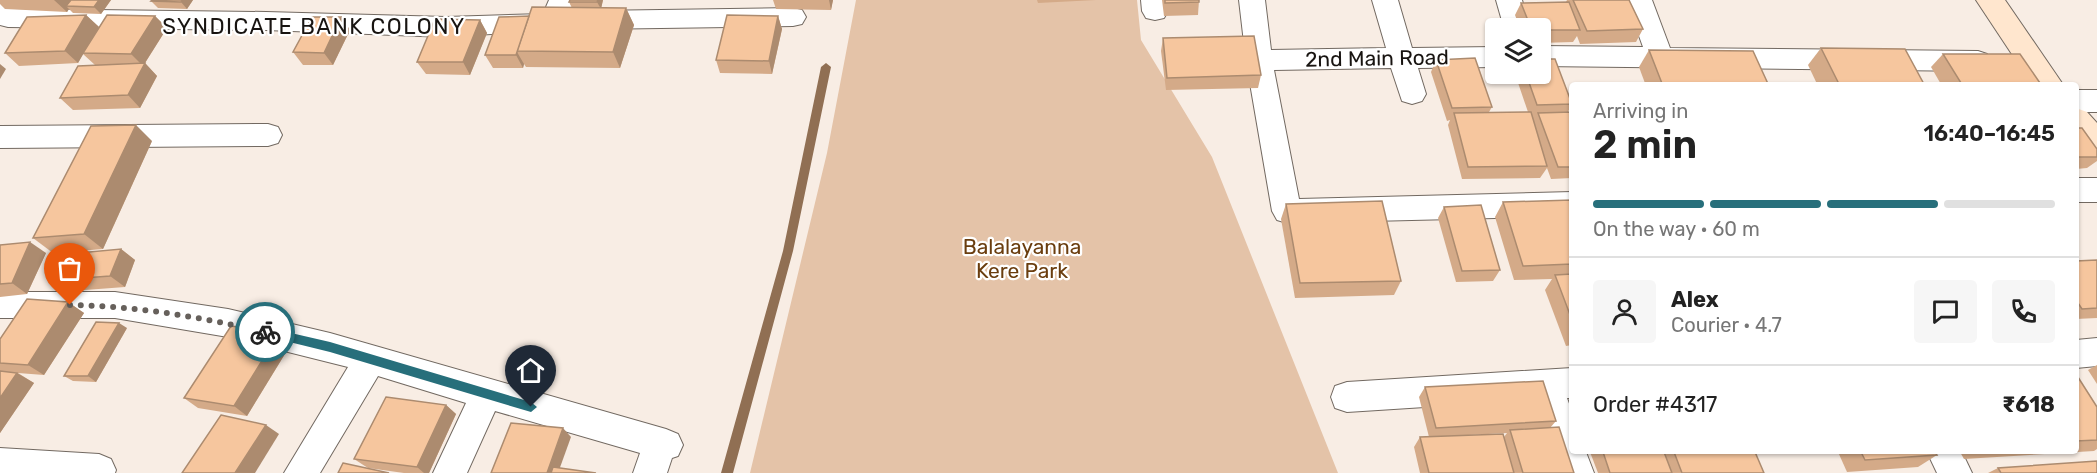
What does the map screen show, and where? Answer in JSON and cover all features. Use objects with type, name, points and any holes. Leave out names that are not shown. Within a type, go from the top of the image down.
[{"type":"street","points":[[6,0],[0,6],[8,18],[266,21],[446,27],[557,11],[644,18],[793,17]]},
{"type":"street","points":[[1252,0],[1259,60],[1287,212],[1569,204]]},
{"type":"street","points":[[1385,0],[1412,94]]},
{"type":"street","points":[[1509,0],[1514,18]]},
{"type":"street","points":[[1639,0],[1660,56]]},
{"type":"street","points":[[1990,0],[2041,74]]},
{"type":"street","points":[[1551,56],[1660,56],[2041,74]]},
{"type":"street","name":"2nd Main Road","points":[[1259,60],[1485,57]]},
{"type":"street","points":[[2079,100],[2097,100]]},
{"type":"street","points":[[2079,124],[2097,145]]},
{"type":"street","points":[[0,137],[268,135]]},
{"type":"street","points":[[2079,190],[2097,190]]},
{"type":"street","points":[[0,305],[115,305],[228,323],[370,359],[487,394],[657,458]]},
{"type":"street","points":[[2079,354],[2097,352]]},
{"type":"street","points":[[301,473],[370,359]]},
{"type":"street","points":[[1347,397],[1559,384],[1569,436]]},
{"type":"street","points":[[450,473],[487,394]]},
{"type":"street","points":[[1572,454],[1576,473]]},
{"type":"street","points":[[1945,454],[1955,473]]},
{"type":"street","points":[[0,464],[99,470],[98,473]]},
{"type":"green space","name":"Balalayanna Kere Park","points":[[856,0],[1137,0],[1141,40],[1212,157],[1338,473],[750,473],[827,153]]},
{"type":"building","points":[[71,0],[99,0],[94,7],[66,6]]},
{"type":"building","points":[[152,0],[182,0],[181,2]]},
{"type":"building","points":[[570,0],[598,0],[597,2],[569,2]]},
{"type":"building","points":[[1165,0],[1199,0],[1199,2],[1165,3]]},
{"type":"building","points":[[1573,0],[1629,0],[1643,29],[1587,31]]},
{"type":"building","points":[[1569,2],[1580,30],[1551,30],[1551,18],[1527,18],[1521,3]]},
{"type":"building","points":[[532,7],[626,8],[613,52],[517,51]]},
{"type":"building","points":[[86,15],[65,51],[5,53],[27,17]]},
{"type":"building","points":[[107,15],[155,16],[131,54],[83,53]]},
{"type":"building","points":[[727,15],[778,16],[769,61],[716,60]]},
{"type":"building","points":[[529,16],[516,55],[485,55],[499,17]]},
{"type":"building","points":[[312,17],[341,17],[324,53],[293,52]]},
{"type":"building","points":[[435,19],[480,20],[463,62],[417,62]]},
{"type":"building","points":[[1254,36],[1261,75],[1167,78],[1163,38]]},
{"type":"building","points":[[1821,48],[1905,49],[1923,82],[1838,82]]},
{"type":"building","points":[[1649,50],[1753,51],[1767,82],[1661,82]]},
{"type":"building","points":[[1943,54],[2020,54],[2039,82],[1960,82]]},
{"type":"building","points":[[1475,58],[1492,107],[1452,108],[1436,60]]},
{"type":"building","points":[[1551,59],[1555,59],[1569,96],[1569,104],[1537,105],[1530,84],[1551,84]]},
{"type":"building","points":[[145,63],[128,95],[60,98],[78,66]]},
{"type":"building","points":[[1531,112],[1547,166],[1468,167],[1454,113]]},
{"type":"building","points":[[1569,112],[1569,167],[1558,167],[1538,113]]},
{"type":"building","points":[[136,125],[84,234],[33,238],[91,126]]},
{"type":"building","points":[[2079,128],[2082,128],[2097,149],[2097,157],[2079,157]]},
{"type":"building","points":[[1569,200],[1569,264],[1523,266],[1503,202]]},
{"type":"building","points":[[1382,201],[1401,281],[1300,283],[1286,204]]},
{"type":"building","points":[[1481,205],[1500,270],[1462,271],[1444,207]]},
{"type":"building","points":[[30,242],[12,283],[0,284],[0,245]]},
{"type":"building","points":[[121,249],[110,276],[57,280],[68,254]]},
{"type":"building","points":[[2097,260],[2097,308],[2082,309],[2079,304],[2079,261]]},
{"type":"building","points":[[1569,274],[1569,312],[1555,275]]},
{"type":"building","points":[[27,299],[68,302],[28,365],[0,363],[0,339]]},
{"type":"building","points":[[96,322],[119,323],[88,376],[64,376]]},
{"type":"building","points":[[231,326],[279,333],[234,406],[184,398]]},
{"type":"building","points":[[0,371],[17,373],[0,398]]},
{"type":"building","points":[[2079,379],[2097,407],[2097,440],[2079,441]]},
{"type":"building","points":[[1543,381],[1556,421],[1436,428],[1425,387]]},
{"type":"building","points":[[386,397],[446,405],[417,467],[354,459]]},
{"type":"building","points":[[221,415],[266,425],[235,473],[182,473]]},
{"type":"building","points":[[511,423],[563,428],[547,473],[491,473]]},
{"type":"building","points":[[1559,427],[1574,473],[1523,473],[1510,430]]},
{"type":"building","points":[[1503,434],[1514,473],[1429,473],[1420,437]]},
{"type":"building","points":[[1604,454],[1665,454],[1672,473],[1610,473]]},
{"type":"building","points":[[1675,454],[1756,454],[1764,473],[1682,473]]},
{"type":"building","points":[[1862,454],[1937,455],[1865,460]]},
{"type":"building","points":[[2097,461],[2097,473],[2001,473],[1998,468]]},
{"type":"building","points":[[343,463],[389,473],[338,473]]},
{"type":"building","points":[[553,467],[596,473],[551,473]]},
{"type":"waterway","points":[[727,473],[788,251],[826,67]]},
{"type":"way so far","points":[[70,305],[115,305],[228,323],[265,332]]},
{"type":"district","name":"SYNDICATE BANK COLONY","points":[[314,26]]},
{"type":"route","points":[[265,332],[330,347],[531,407]]}]
